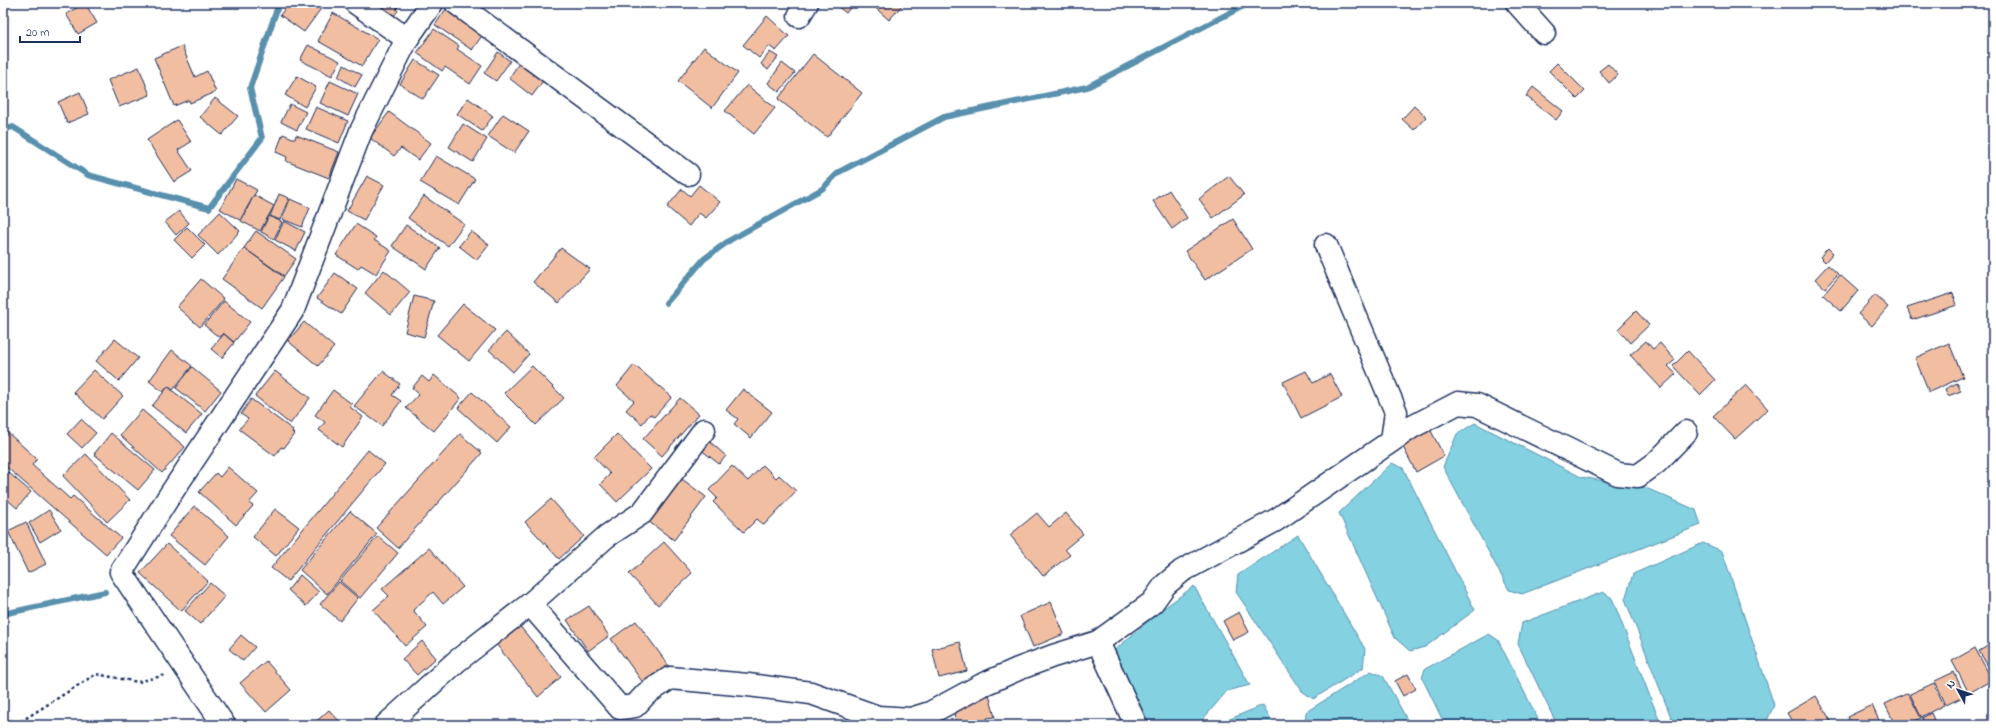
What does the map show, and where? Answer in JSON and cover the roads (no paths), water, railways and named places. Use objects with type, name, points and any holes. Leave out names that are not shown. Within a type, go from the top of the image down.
[{"type":"street","points":[[356,3],[407,39]]},
{"type":"street","points":[[224,725],[122,572],[168,498],[292,310],[361,131],[407,39],[432,3]]},
{"type":"street","points":[[456,3],[688,174]]},
{"type":"street","points":[[1517,3],[1544,33]]},
{"type":"street","points":[[1326,245],[1396,412],[1392,440]]},
{"type":"street","points":[[530,604],[620,708],[635,706],[646,694],[670,678],[748,685],[811,693],[878,717],[911,719],[930,713],[982,685],[1018,669],[1098,642],[1152,603],[1166,585],[1182,571],[1276,520],[1412,427],[1458,403],[1477,405],[1618,474],[1638,476],[1656,464],[1686,432]]},
{"type":"street","points":[[386,725],[457,661],[530,604],[607,536],[642,513],[704,430]]},
{"type":"street","points":[[1098,642],[1136,725]]},
{"type":"water","points":[[1475,423],[1581,477],[1646,488],[1696,510],[1701,525],[1522,594],[1509,590],[1443,467],[1457,434]]},
{"type":"water","points":[[1392,463],[1403,468],[1475,610],[1425,647],[1410,651],[1395,638],[1339,513]]},
{"type":"water","points":[[1298,535],[1365,649],[1363,668],[1313,699],[1302,691],[1236,592],[1238,575]]},
{"type":"water","points":[[1703,543],[1722,551],[1774,705],[1765,725],[1674,725],[1625,599],[1633,574]]},
{"type":"water","points":[[1194,586],[1250,685],[1227,691],[1198,725],[1150,725],[1113,652],[1156,614]]},
{"type":"water","points":[[1603,592],[1612,598],[1661,725],[1557,725],[1518,644],[1522,623]]},
{"type":"water","points":[[1489,634],[1498,640],[1541,725],[1445,725],[1422,678],[1425,669]]},
{"type":"water","points":[[1371,671],[1383,676],[1410,725],[1305,725],[1306,712]]},
{"type":"water","points":[[1263,705],[1274,725],[1220,725],[1223,722]]},
{"type":"waterway","points":[[3,130],[13,127],[88,175],[209,208],[262,138],[250,88],[279,3]]},
{"type":"waterway","points":[[666,303],[704,259],[730,240],[822,189],[839,172],[944,117],[1087,87],[1249,3]]},
{"type":"waterway","points":[[3,614],[105,592]]}]
